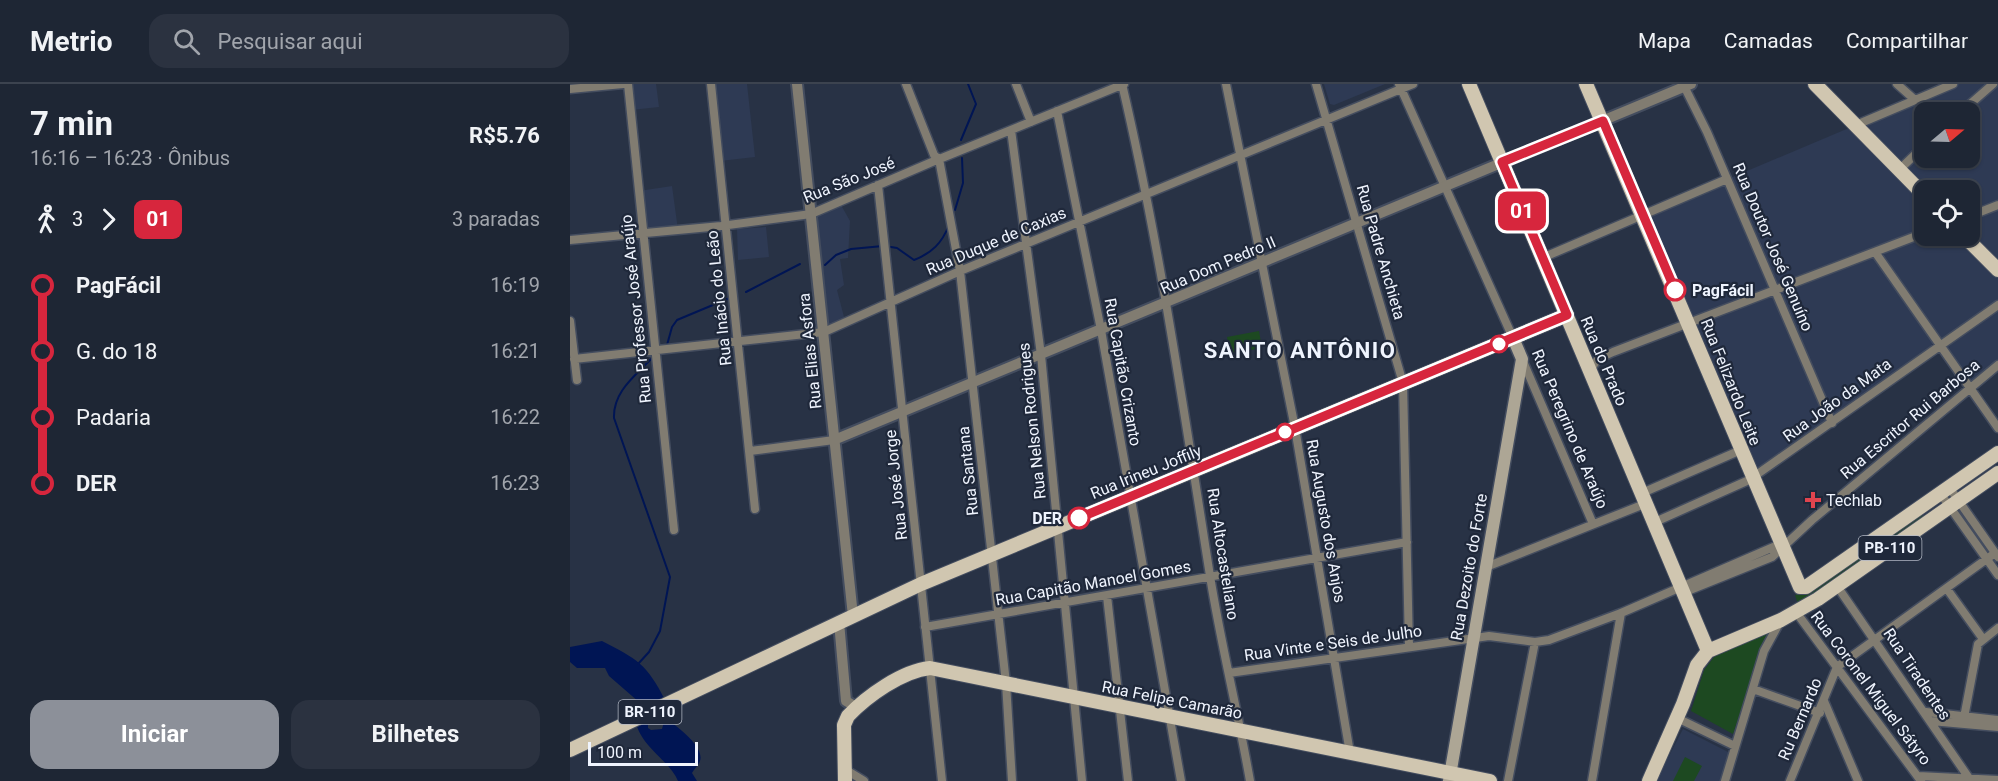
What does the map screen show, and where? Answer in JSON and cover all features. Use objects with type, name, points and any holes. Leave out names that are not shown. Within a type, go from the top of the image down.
[{"type":"main road","name":"Rua do Prado","points":[[1469,84],[1708,651]]},
{"type":"main road","name":"Rua Felizardo Leite","points":[[1586,84],[1752,478],[1783,544],[1797,584],[1806,587],[1916,510]]},
{"type":"main road","points":[[1815,84],[1914,184]]},
{"type":"main road","points":[[1974,246],[1998,270]]},
{"type":"main road","name":"Rua Irineu Joffily","points":[[570,750],[921,584],[1567,315]]},
{"type":"main road","name":"Rua Peregrino de Araújo","points":[[1513,338],[1522,359]]},
{"type":"main road","name":"Rua Dezoito do Forte","points":[[1449,777],[1522,359]]},
{"type":"main road","name":"PB-110","points":[[1916,510],[1998,453]]},
{"type":"main road","name":"PB-110","points":[[1708,651],[1796,612],[1837,586],[1998,473]]},
{"type":"main road","points":[[1916,510],[1925,514],[1925,523]]},
{"type":"main road","points":[[1649,781],[1697,665],[1708,651]]},
{"type":"main road","name":"Rua Felipe Camarão","points":[[856,707],[901,676],[915,670],[930,668],[1350,753],[1449,777],[1490,781]]},
{"type":"main road","points":[[846,776],[844,725],[856,707]]},
{"type":"street","points":[[570,89],[623,84]]},
{"type":"street","name":"Rua Professor José Araújo","points":[[628,84],[674,530]]},
{"type":"street","name":"Rua Inácio do Leão","points":[[711,84],[755,509]]},
{"type":"street","name":"Rua Elias Asfora","points":[[797,84],[853,616]]},
{"type":"street","name":"Rua Santana","points":[[906,84],[934,155],[939,159],[960,271],[999,614],[1012,781]]},
{"type":"street","points":[[1016,84],[1031,122]]},
{"type":"street","name":"Rua São José","points":[[570,240],[727,226],[811,214],[1123,84]]},
{"type":"street","name":"Rua Altocasteliano","points":[[1123,84],[1146,194],[1195,470],[1210,577],[1250,781]]},
{"type":"street","name":"Rua Augusto dos Anjos","points":[[1226,84],[1264,262],[1295,428],[1350,753]]},
{"type":"street","name":"Rua Padre Anchieta","points":[[1316,84],[1403,383],[1409,647]]},
{"type":"street","name":"Rua Duque de Caxias","points":[[574,359],[739,343],[824,332],[960,271],[1241,156],[1400,86],[1413,84]]},
{"type":"street","points":[[1898,84],[1915,100]]},
{"type":"street","points":[[1856,125],[1953,84]]},
{"type":"street","name":"Rua Dom Pedro II","points":[[750,451],[834,440],[1686,85]]},
{"type":"street","name":"Rua Doutor José Genuíno","points":[[1686,85],[1832,423]]},
{"type":"street","points":[[1974,102],[1995,85]]},
{"type":"street","name":"Rua Peregrino de Araújo","points":[[1400,86],[1513,338]]},
{"type":"street","name":"Rua Capitão Crizanto","points":[[1057,111],[1101,330],[1181,781]]},
{"type":"street","name":"Rua Nelson Rodrigues","points":[[1011,130],[1041,355],[1082,781]]},
{"type":"street","points":[[1900,169],[1914,156]]},
{"type":"street","points":[[1542,258],[1727,179]]},
{"type":"street","name":"Rua José Jorge","points":[[878,185],[942,781]]},
{"type":"street","points":[[1980,212],[1998,205]]},
{"type":"street","points":[[1590,370],[1594,363],[1604,356],[1914,237]]},
{"type":"street","points":[[1875,252],[1998,428]]},
{"type":"street","name":"Rua João da Mata","points":[[1655,522],[1752,478],[1940,344],[1998,306]]},
{"type":"street","points":[[570,321],[577,380]]},
{"type":"street","name":"Rua Peregrino de Araújo","points":[[1522,359],[1593,524]]},
{"type":"street","name":"Rua Escritor Rui Barbosa","points":[[1683,589],[1783,544],[1998,365]]},
{"type":"street","points":[[1486,567],[1593,524],[1741,450]]},
{"type":"street","points":[[1837,667],[1987,559],[1997,555],[1944,490]]},
{"type":"street","points":[[1954,503],[1998,575]]},
{"type":"street","name":"Rua Capitão Manoel Gomes","points":[[925,627],[1147,590],[1407,542]]},
{"type":"street","name":"Rua Tiradentes","points":[[1837,586],[1926,712],[1970,780]]},
{"type":"street","name":"Rua Vinte e Seis de Julho","points":[[1229,673],[1473,638],[1497,636],[1536,642],[1559,637],[1683,589]]},
{"type":"street","points":[[1947,589],[1983,639]]},
{"type":"street","points":[[1107,596],[1128,781]]},
{"type":"street","name":"Rua Coronel Miguel Sátyro","points":[[1796,612],[1920,779]]},
{"type":"street","points":[[1592,781],[1621,613]]},
{"type":"street","points":[[1725,781],[1764,651],[1781,620]]},
{"type":"street","points":[[839,622],[846,700],[856,707]]},
{"type":"street","points":[[1964,720],[1977,652],[1983,639],[1998,628]]},
{"type":"street","points":[[1508,781],[1536,642]]},
{"type":"street","name":"Ru Bernardo","points":[[1790,781],[1820,713],[1837,667]]},
{"type":"street","points":[[1753,689],[1820,713]]},
{"type":"street","points":[[1824,701],[1858,781]]},
{"type":"street","points":[[1926,712],[1998,727]]},
{"type":"street","points":[[1677,718],[1735,746]]},
{"type":"street","points":[[1931,721],[1998,720]]},
{"type":"street","points":[[846,776],[864,781]]},
{"type":"street","points":[[1920,779],[1998,780]]},
{"type":"shaded area","points":[[628,84],[656,84],[659,107],[631,110]]},
{"type":"shaded area","points":[[713,84],[747,84],[755,157],[720,161]]},
{"type":"shaded area","points":[[1324,84],[1385,84],[1334,105],[1330,104]]},
{"type":"shaded area","points":[[1953,84],[1998,84],[1998,264],[1980,246],[1980,180],[1914,180],[1914,246],[1967,246],[1998,277],[1998,365],[1971,388],[1937,341],[1832,423],[1749,480],[1643,215]]},
{"type":"shaded area","points":[[672,186],[678,230],[643,234],[639,191]]},
{"type":"shaded area","points":[[841,205],[850,221],[848,258],[840,259],[844,285],[837,290],[844,317],[827,327],[817,216]]},
{"type":"shaded area","points":[[766,227],[769,257],[738,260],[737,229]]},
{"type":"shaded area","points":[[602,641],[640,664],[652,678],[665,700],[647,709],[609,676],[605,668],[577,668],[570,662],[570,647]]},
{"type":"shaded area","points":[[648,716],[648,728],[651,730],[662,729],[665,718],[694,743],[700,755],[699,762],[692,773],[697,781],[678,781],[669,767],[643,739],[636,722]]},
{"type":"shaded area","points":[[1683,729],[1732,754],[1723,781],[1656,781]]},
{"type":"green space","points":[[1259,331],[1262,348],[1230,354],[1227,337]]},
{"type":"green space","points":[[1922,514],[1924,520],[1798,604],[1795,595],[1807,592]]},
{"type":"green space","points":[[1776,629],[1763,645],[1733,734],[1691,711],[1704,670],[1717,653]]},
{"type":"green space","points":[[1685,757],[1702,766],[1694,781],[1673,781]]},
{"type":"waterway","points":[[961,140],[976,104],[968,84]]},
{"type":"waterway","points":[[955,210],[963,183],[962,158]]},
{"type":"waterway","points":[[891,247],[897,248],[914,260],[936,247],[949,225]]},
{"type":"waterway","points":[[825,265],[836,255],[851,249],[883,246]]},
{"type":"waterway","points":[[746,292],[800,264]]},
{"type":"waterway","points":[[667,345],[672,327],[677,320],[732,297]]},
{"type":"waterway","points":[[638,664],[649,652],[660,631],[670,577],[614,418],[617,400],[621,393],[651,359]]},
{"type":"bus line","name":"01","points":[[1079,518],[1567,315],[1502,162],[1603,121],[1675,290]]},
{"type":"place","name":"PagFácil","points":[[1675,290]]},
{"type":"place","name":"Techlab","points":[[1813,500]]},
{"type":"place","name":"DER","points":[[1079,518]]},
{"type":"district","name":"SANTO ANTÔNIO","points":[[1300,350]]}]
